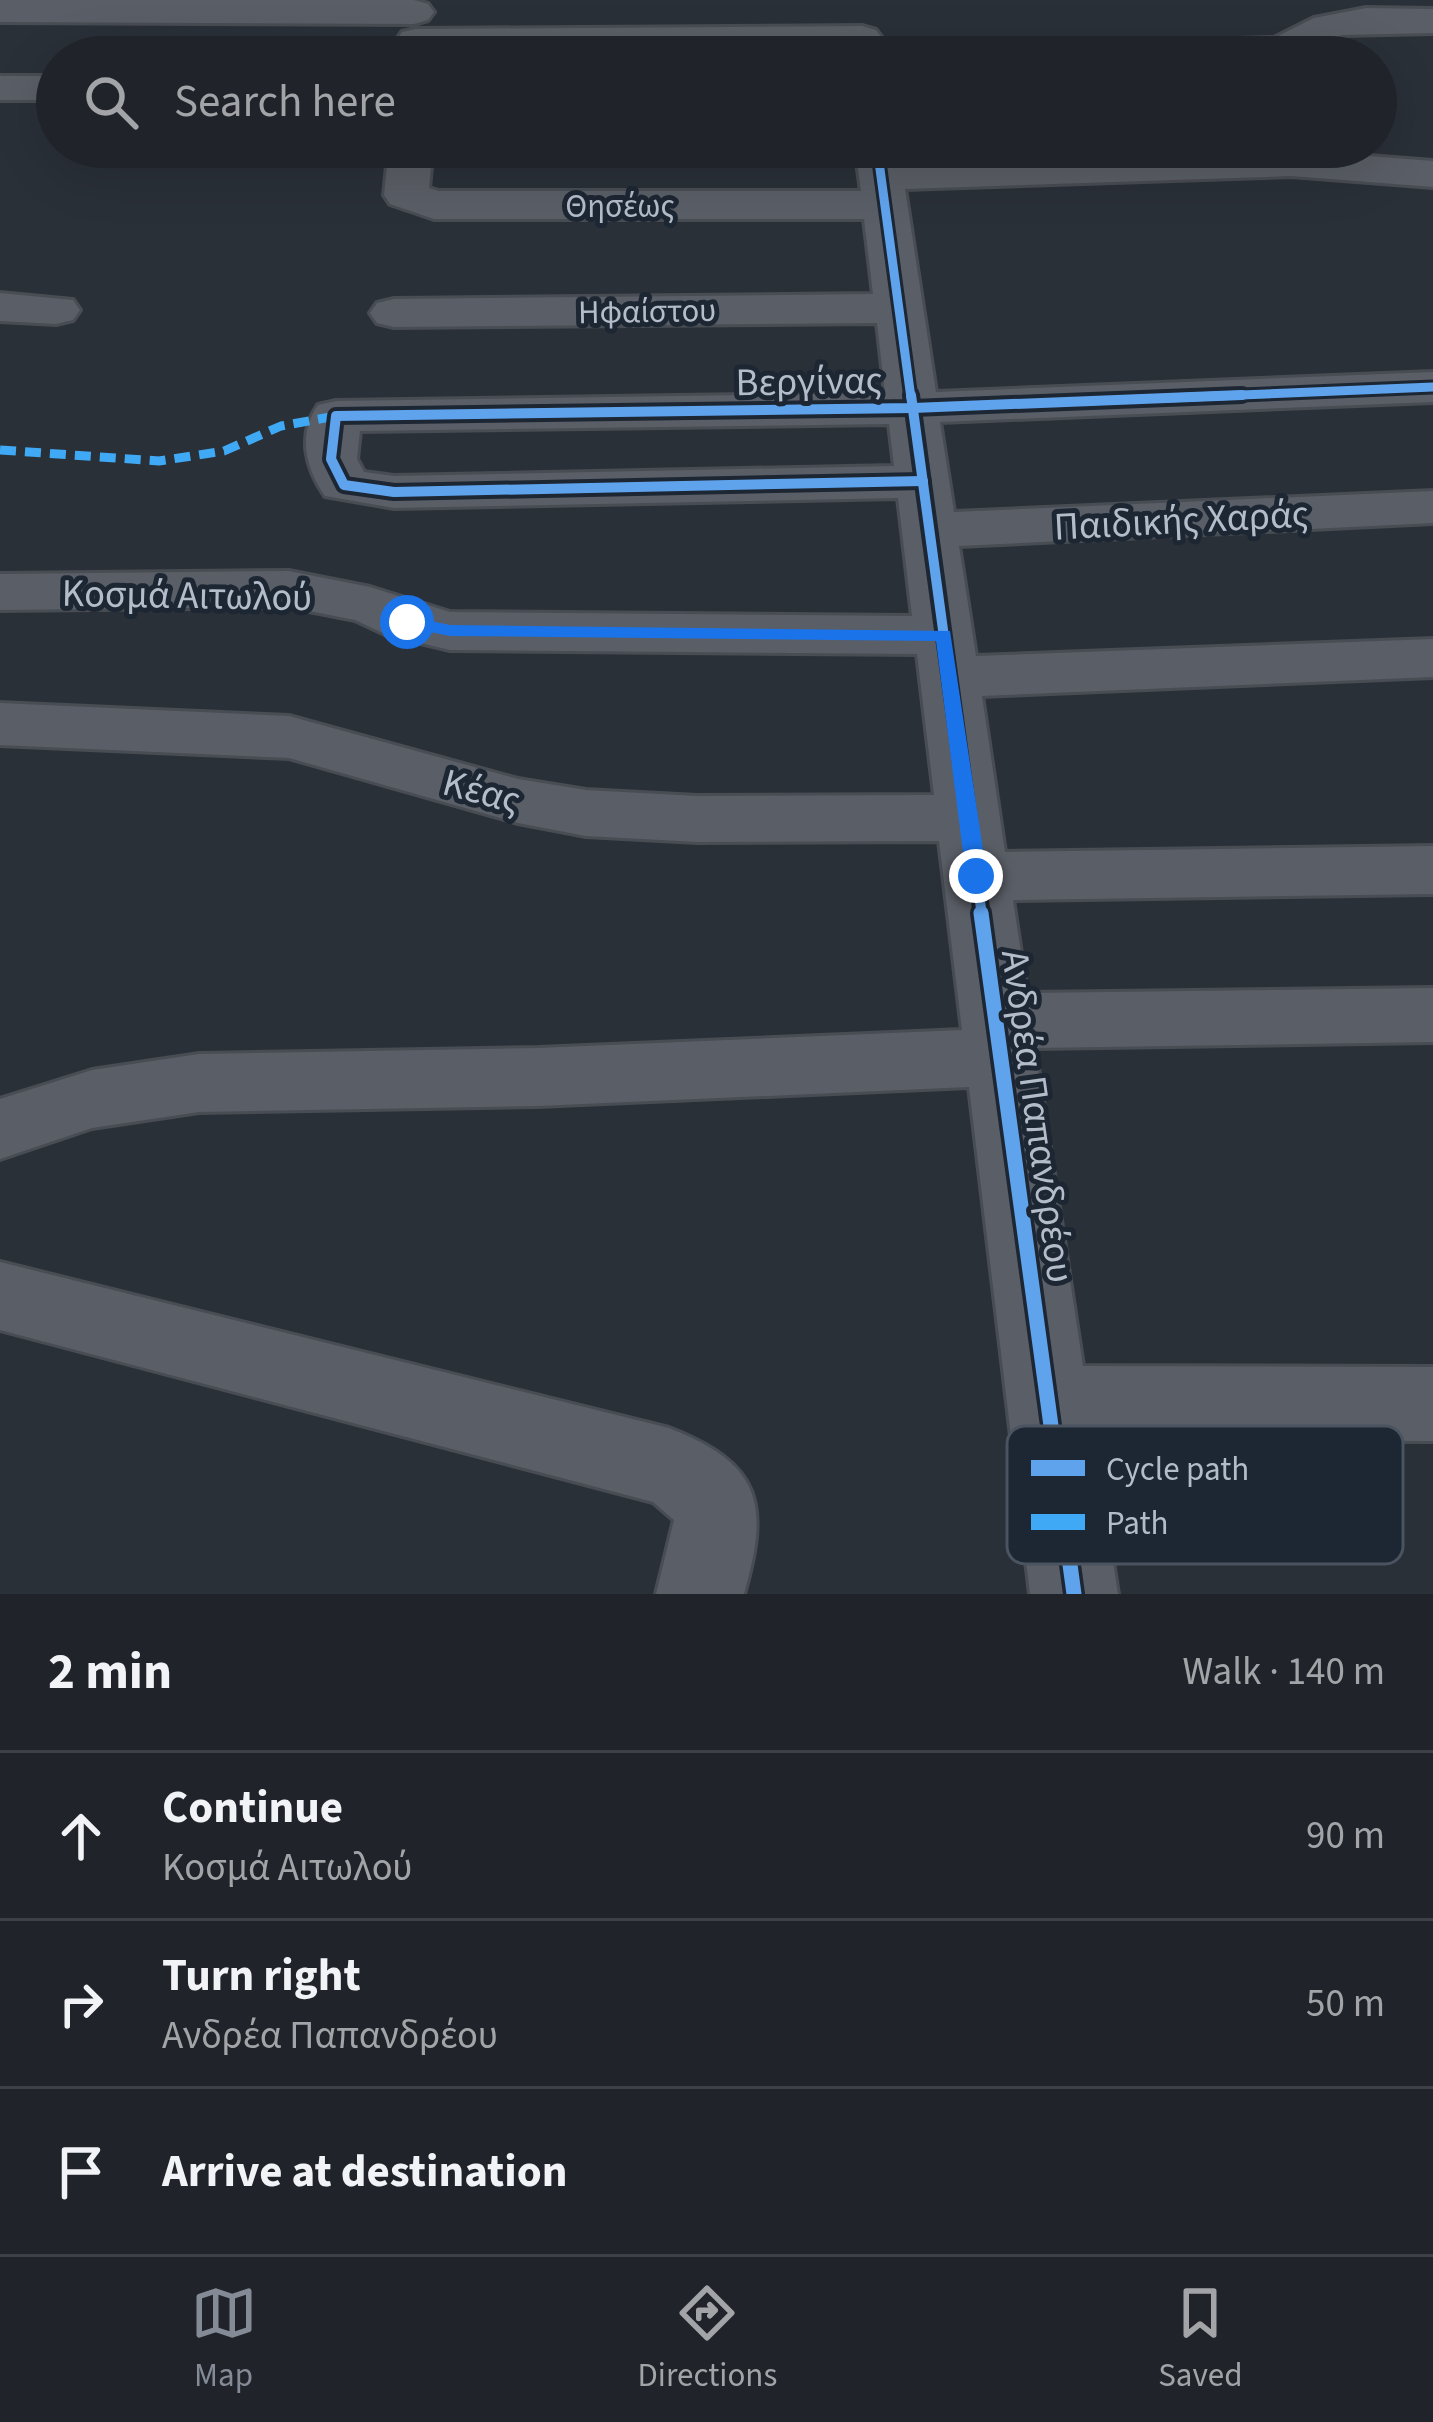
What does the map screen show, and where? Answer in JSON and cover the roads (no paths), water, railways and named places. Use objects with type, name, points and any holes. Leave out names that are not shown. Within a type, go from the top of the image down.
[{"type":"street","points":[[0,10],[415,27],[862,32]]},
{"type":"street","points":[[1311,36],[1333,24],[1433,21]]},
{"type":"street","points":[[0,88],[36,88]]},
{"type":"street","name":"Θησέως","points":[[409,168],[406,195],[434,206],[882,177]]},
{"type":"street","points":[[882,177],[1142,168]]},
{"type":"street","points":[[1353,168],[1433,174]]},
{"type":"street","name":"Ανδρέα Παπανδρέου","points":[[882,177],[1051,1426]]},
{"type":"street","points":[[0,307],[56,310]]},
{"type":"street","name":"Ηφαίστου","points":[[394,313],[899,308]]},
{"type":"street","name":"Βεργίνας","points":[[336,416],[913,408],[1430,386]]},
{"type":"street","name":"Παιδικής Χαράς","points":[[336,416],[331,459],[335,475],[359,491],[926,506],[1433,507]]},
{"type":"street","name":"Κοσμά Αιτωλού","points":[[0,592],[289,590],[370,605],[407,622],[450,631],[947,656],[1433,658]]},
{"type":"street","name":"Κέας","points":[[0,724],[289,736],[518,801],[586,813],[697,819],[973,847],[1433,870]]},
{"type":"street","points":[[0,1129],[92,1099],[200,1083],[538,1076],[999,1039],[1433,1015]]},
{"type":"street","points":[[0,1296],[669,1467],[692,1477],[712,1496],[719,1530],[700,1594]]},
{"type":"street","points":[[1048,1402],[1433,1404]]},
{"type":"street","name":"Ανδρέα Παπανδρέου","points":[[1070,1564],[1074,1594]]}]
